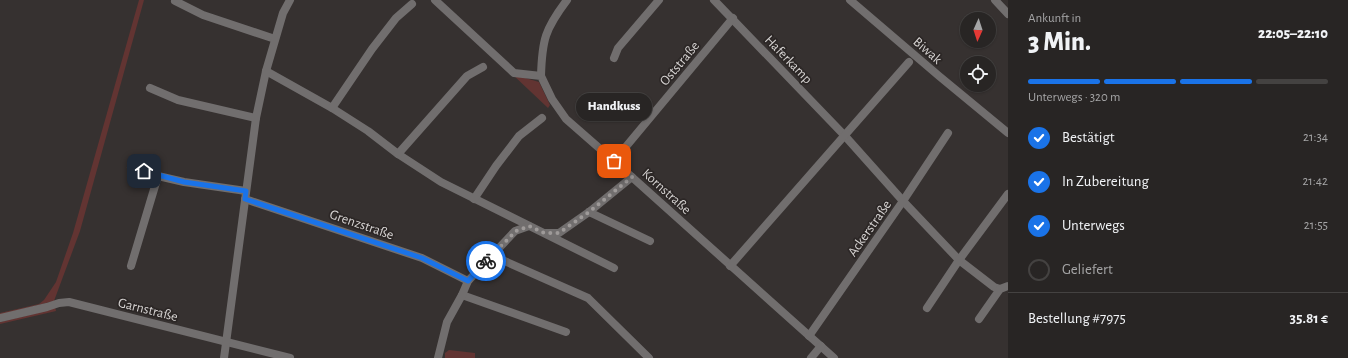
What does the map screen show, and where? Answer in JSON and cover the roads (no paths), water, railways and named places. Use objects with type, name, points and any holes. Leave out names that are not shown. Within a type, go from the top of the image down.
[{"type":"street","points":[[224,358],[256,118],[266,71],[275,39],[283,13],[290,0]]},
{"type":"street","points":[[435,0],[514,73],[541,76],[544,40],[549,25],[567,0]]},
{"type":"street","points":[[614,58],[618,48],[659,0]]},
{"type":"street","name":"Haferkamp","points":[[714,0],[845,136],[903,201],[959,260],[994,287],[1004,288]]},
{"type":"street","name":"Biwak","points":[[850,0],[1008,133]]},
{"type":"street","points":[[994,0],[1008,14]]},
{"type":"street","points":[[175,1],[203,15],[275,39]]},
{"type":"street","points":[[332,108],[396,18],[412,4]]},
{"type":"street","name":"Oststraße","points":[[614,161],[733,18]]},
{"type":"street","points":[[730,266],[909,62]]},
{"type":"street","points":[[398,154],[467,76],[483,67]]},
{"type":"street","points":[[266,71],[332,108],[441,182],[614,268]]},
{"type":"street","name":"Kornstraße","points":[[541,76],[552,99],[566,119],[834,358]]},
{"type":"street","points":[[150,88],[178,100],[256,118]]},
{"type":"street","points":[[474,199],[496,166],[519,136],[542,118]]},
{"type":"street","name":"Ackerstraße","points":[[809,336],[903,201],[948,133]]},
{"type":"street","name":"Grenzstraße","points":[[130,167],[158,176],[246,195],[422,258],[468,281]]},
{"type":"street","points":[[131,266],[158,176]]},
{"type":"street","points":[[544,233],[559,233],[589,212],[632,177]]},
{"type":"street","points":[[927,308],[959,260],[1008,194]]},
{"type":"street","points":[[589,212],[650,241]]},
{"type":"street","points":[[438,358],[447,322],[468,281],[491,255],[516,231],[529,226]]},
{"type":"street","points":[[491,255],[588,298],[649,358]]},
{"type":"street","name":"Haferkamp","points":[[979,319],[1004,288]]},
{"type":"street","points":[[462,295],[566,332]]},
{"type":"street","name":"Garnstraße","points":[[0,318],[47,307],[59,302],[69,302],[290,358]]},
{"type":"street","points":[[812,358],[821,346]]},
{"type":"place","name":"Handkuss","points":[[614,161]]}]
